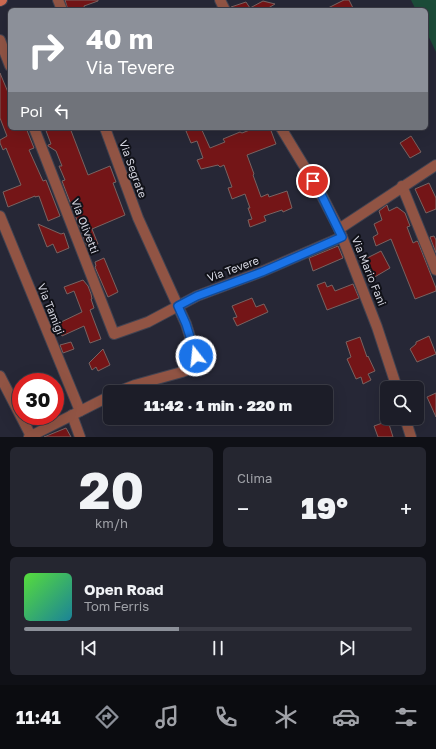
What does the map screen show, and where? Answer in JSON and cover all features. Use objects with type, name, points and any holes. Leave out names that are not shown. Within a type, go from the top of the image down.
[{"type":"street","points":[[0,40],[8,61]]},
{"type":"street","name":"Via Olivetti","points":[[35,130],[114,334]]},
{"type":"street","name":"Via Segrate","points":[[106,130],[138,218],[178,306]]},
{"type":"street","name":"Via Mario Fani","points":[[282,130],[321,194],[340,233],[377,327],[395,381]]},
{"type":"street","name":"Via Tevere","points":[[114,334],[148,322],[197,296],[262,272],[340,233],[402,186],[436,165]]},
{"type":"street","points":[[402,186],[436,270]]},
{"type":"street","name":"Via Tamigi","points":[[0,216],[76,413],[80,437]]},
{"type":"street","points":[[135,385],[182,372],[190,369],[194,363],[196,356],[193,343],[178,306]]},
{"type":"street","points":[[0,376],[30,437],[103,400]]},
{"type":"street","points":[[408,425],[411,437]]},
{"type":"green space","points":[[411,0],[436,0],[436,52],[428,35],[428,8],[415,8]]},
{"type":"building","points":[[65,0],[98,0],[84,6],[84,8],[67,8]]},
{"type":"building","points":[[344,0],[349,0],[353,8],[328,8]]},
{"type":"building","points":[[263,1],[275,4],[268,8],[250,8]]},
{"type":"building","points":[[246,2],[250,8],[231,8],[231,7]]},
{"type":"building","points":[[0,73],[8,92],[8,130],[27,130],[34,148],[29,150],[43,181],[46,180],[60,216],[48,221],[39,196],[35,196],[8,207],[3,192],[21,185],[6,148],[3,150],[0,143],[0,140],[7,136],[0,118]]},
{"type":"building","points":[[46,130],[71,130],[88,175],[110,166],[116,182],[113,183],[125,215],[92,229],[98,244],[88,249],[62,181],[65,180],[59,166],[62,166],[56,151],[48,146],[51,144]]},
{"type":"building","points":[[202,130],[210,148],[225,142],[223,139],[240,132],[242,133],[250,130],[271,130],[276,144],[247,155],[261,197],[268,194],[269,197],[287,191],[292,208],[283,212],[282,210],[264,216],[266,221],[250,227],[248,220],[252,219],[245,194],[232,199],[228,188],[232,187],[224,165],[220,167],[218,165],[201,169],[197,160],[203,158],[197,141],[191,143],[187,131]]},
{"type":"building","points":[[411,136],[421,152],[410,158],[400,143]]},
{"type":"building","points":[[429,183],[436,198],[436,209],[426,213],[415,189]]},
{"type":"building","points":[[387,205],[389,211],[397,207],[405,213],[410,226],[407,227],[413,243],[418,242],[436,291],[415,299],[391,239],[376,246],[373,237],[378,234],[374,224],[382,220],[379,211]]},
{"type":"building","points":[[38,224],[61,234],[64,233],[69,248],[57,253],[53,244],[47,247]]},
{"type":"building","points":[[434,236],[436,240],[436,253],[430,237]]},
{"type":"building","points":[[338,246],[343,258],[313,271],[309,258]]},
{"type":"building","points":[[381,251],[390,268],[373,278],[363,260]]},
{"type":"building","points":[[104,258],[118,292],[108,297],[95,267],[95,262]]},
{"type":"building","points":[[83,280],[88,286],[91,294],[94,308],[90,310],[101,339],[90,343],[84,326],[62,336],[57,324],[82,312],[74,291],[67,294],[64,287]]},
{"type":"building","points":[[325,282],[327,287],[332,285],[335,291],[353,284],[359,298],[327,310],[317,285]]},
{"type":"building","points":[[252,298],[256,307],[264,304],[268,312],[237,326],[233,318],[237,317],[232,306]]},
{"type":"building","points":[[429,336],[436,354],[417,362],[410,349],[416,344],[416,342]]},
{"type":"building","points":[[360,337],[367,357],[368,356],[375,371],[368,374],[371,380],[363,384],[361,377],[356,379],[347,359],[351,357],[346,342]]},
{"type":"building","points":[[71,342],[74,349],[63,353],[60,345]]},
{"type":"building","points":[[103,349],[110,365],[98,371],[96,367],[92,370],[89,363]]},
{"type":"building","points":[[436,393],[436,417],[427,397]]},
{"type":"building","points":[[380,424],[389,425],[393,437],[378,437],[374,426]]},
{"type":"building","points":[[66,428],[71,437],[44,437]]},
{"type":"route","points":[[196,356],[193,343],[178,306],[197,296],[262,272],[342,237],[313,181]]}]
